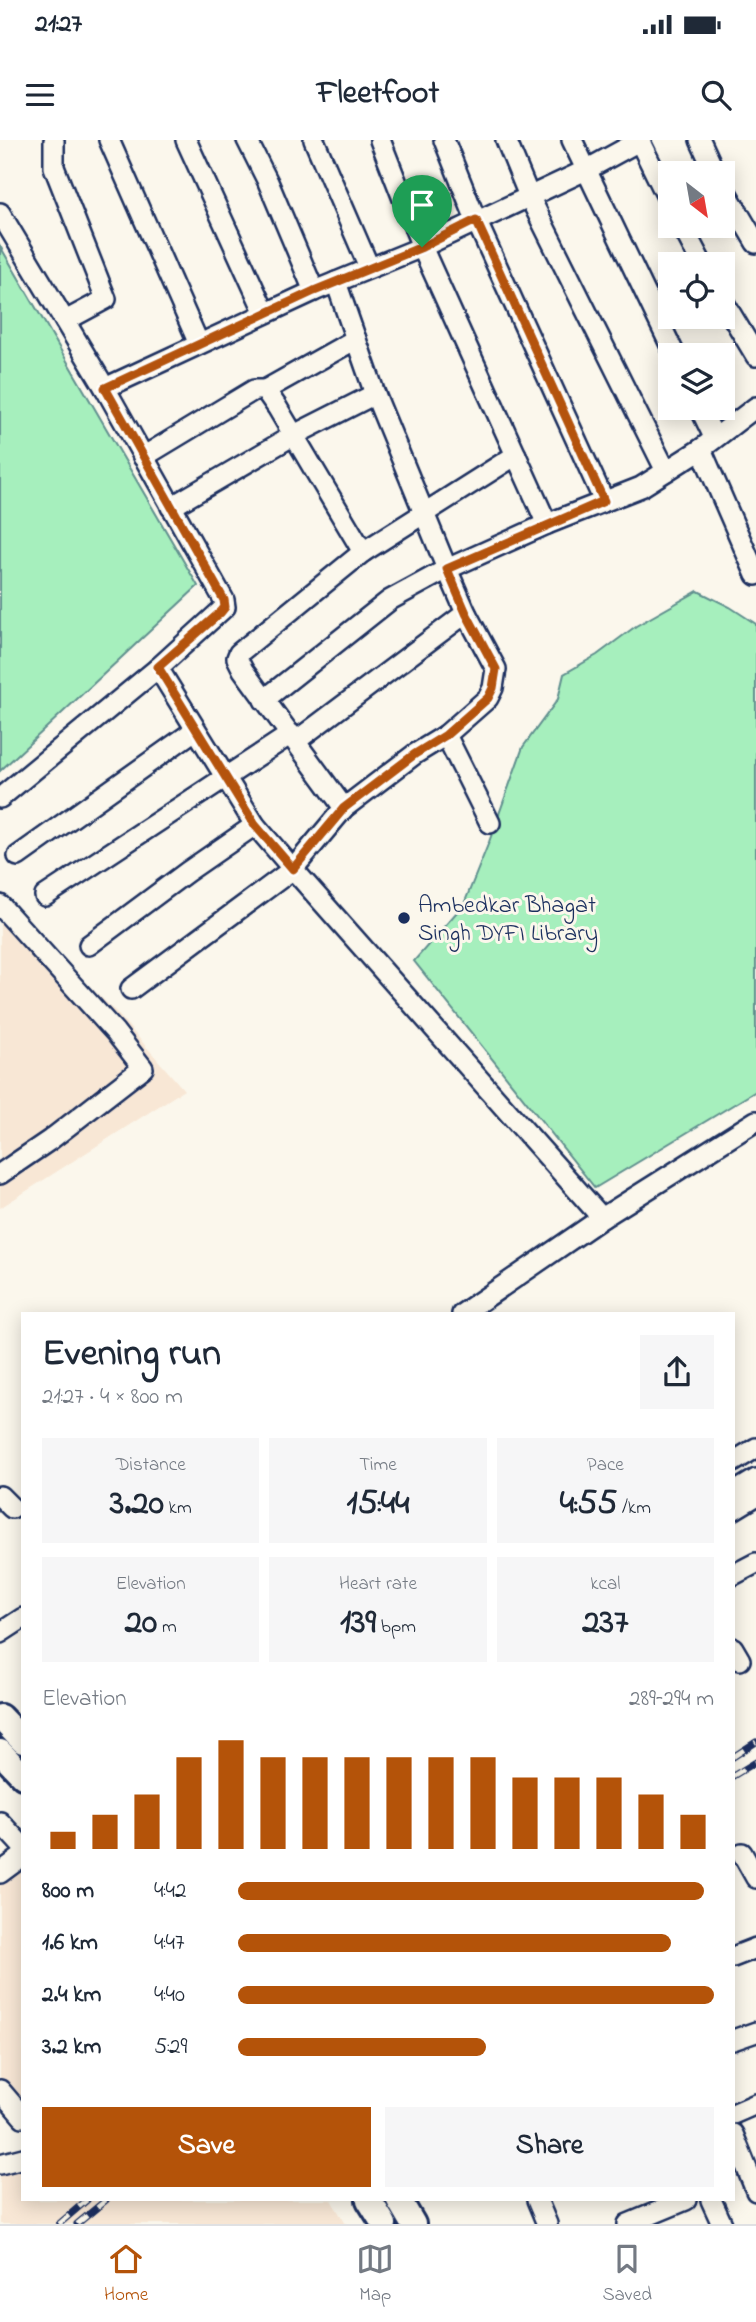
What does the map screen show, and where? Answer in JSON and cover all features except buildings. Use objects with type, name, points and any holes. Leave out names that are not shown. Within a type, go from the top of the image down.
[{"type":"main road","points":[[0,1717],[21,1739]]},
{"type":"main road","points":[[0,1752],[21,1774]]},
{"type":"main road","points":[[370,2201],[384,2224]]},
{"type":"main road","points":[[400,2201],[413,2224]]},
{"type":"street","points":[[54,140],[54,167],[106,299],[65,321]]},
{"type":"street","points":[[109,140],[199,344]]},
{"type":"street","points":[[186,140],[265,313]]},
{"type":"street","points":[[247,140],[268,181],[314,291]]},
{"type":"street","points":[[314,140],[369,267]]},
{"type":"street","points":[[380,140],[422,247],[547,524]]},
{"type":"street","points":[[444,140],[476,220],[604,501]]},
{"type":"street","points":[[506,140],[529,196],[666,471]]},
{"type":"street","points":[[572,140],[669,343]]},
{"type":"street","points":[[105,388],[314,291],[422,247],[586,170],[640,140],[658,178]]},
{"type":"street","points":[[700,140],[710,161]]},
{"type":"street","points":[[735,207],[756,243]]},
{"type":"street","points":[[0,212],[105,388],[224,600],[225,607],[158,667],[0,798]]},
{"type":"street","points":[[131,989],[293,869],[344,808],[415,754],[446,735],[488,698],[496,678],[496,669],[466,613],[375,394],[336,282]]},
{"type":"street","points":[[735,321],[756,356]]},
{"type":"street","points":[[143,457],[254,390],[265,390],[356,339]]},
{"type":"street","points":[[265,390],[363,552]]},
{"type":"street","points":[[171,507],[294,435],[375,394]]},
{"type":"street","points":[[264,700],[390,600],[447,569],[641,486],[756,407]]},
{"type":"street","points":[[702,420],[707,443],[756,575]]},
{"type":"street","points":[[344,808],[264,700],[240,664],[237,658],[239,653],[363,552],[516,454]]},
{"type":"street","points":[[45,896],[226,777],[293,737],[466,613]]},
{"type":"street","points":[[158,667],[255,825],[602,1218]]},
{"type":"street","points":[[18,856],[195,730]]},
{"type":"street","points":[[446,735],[490,823]]},
{"type":"street","points":[[89,945],[255,825]]},
{"type":"street","points":[[0,905],[115,1032],[143,1068],[50,1140],[0,1174]]},
{"type":"street","points":[[465,1312],[602,1218],[756,1121]]},
{"type":"street","points":[[735,1461],[756,1448]]},
{"type":"street","points":[[735,1492],[756,1479]]},
{"type":"street","points":[[735,1509],[756,1496]]},
{"type":"street","points":[[735,1574],[756,1563]]},
{"type":"street","points":[[0,1633],[21,1619]]},
{"type":"street","points":[[0,1822],[21,1845]]},
{"type":"street","points":[[744,1852],[756,1878]]},
{"type":"street","points":[[0,1873],[21,1857]]},
{"type":"street","points":[[735,1956],[756,1948]]},
{"type":"street","points":[[735,2039],[756,2032]]},
{"type":"street","points":[[0,2090],[21,2115]]},
{"type":"street","points":[[735,2113],[756,2104]]},
{"type":"street","points":[[735,2140],[748,2178]]},
{"type":"street","points":[[0,2164],[21,2159]]},
{"type":"street","points":[[537,2201],[547,2224]]},
{"type":"street","points":[[634,2201],[637,2222],[684,2201]]},
{"type":"street","points":[[711,2201],[722,2224]]},
{"type":"shaded area","points":[[0,898],[116,1012],[184,1090],[0,1208]]},
{"type":"shaded area","points":[[21,1857],[21,2109],[0,2081],[0,1873]]},
{"type":"shaded area","points":[[21,2153],[21,2201],[332,2201],[346,2224],[0,2224],[0,2158]]},
{"type":"green space","points":[[0,246],[198,586],[0,771]]},
{"type":"green space","points":[[698,591],[756,624],[756,1091],[595,1188],[414,961],[464,904],[523,747],[558,699],[564,674],[597,655],[636,626]]},
{"type":"railway","points":[[735,1756],[756,1742]]},
{"type":"railway","points":[[735,1775],[756,1762]]},
{"type":"railway","points":[[59,2224],[86,2201]]},
{"type":"railway","points":[[77,2224],[105,2201]]},
{"type":"place","name":"Ambedkar Bhagat Singh DYFI Library","points":[[404,918]]},
{"type":"route","points":[[476,220],[604,501],[447,569],[466,613],[496,669],[496,678],[488,698],[446,735],[415,754],[344,808],[293,869],[255,825],[158,667],[221,612],[225,607],[224,600],[105,388],[314,291],[422,247],[476,220]]}]
